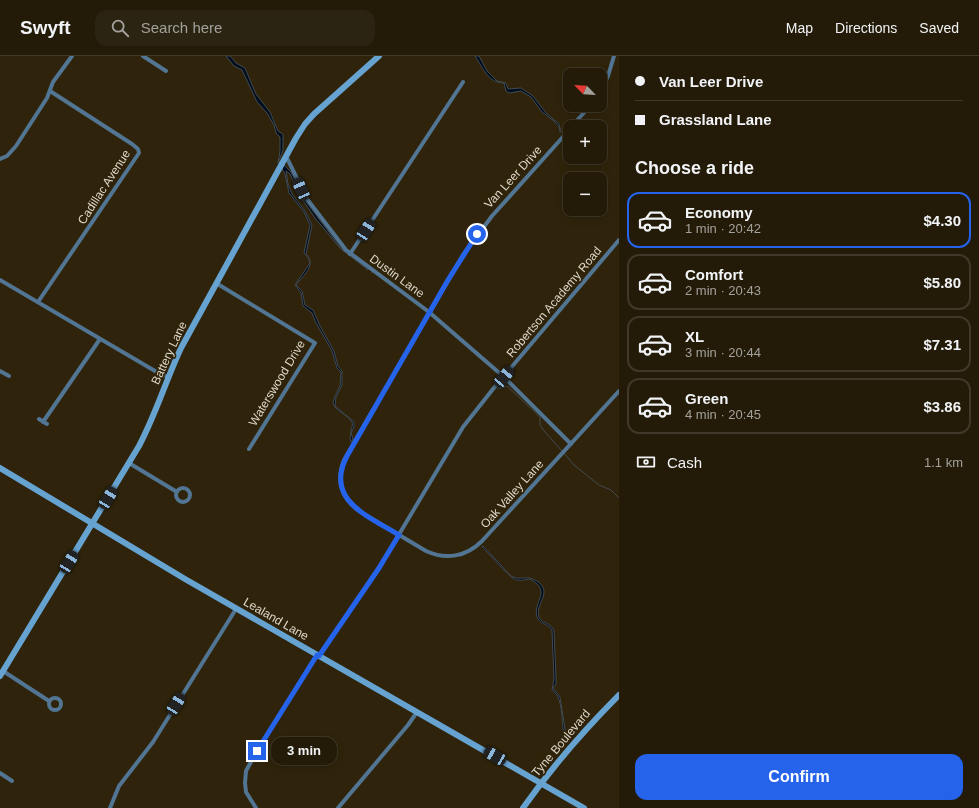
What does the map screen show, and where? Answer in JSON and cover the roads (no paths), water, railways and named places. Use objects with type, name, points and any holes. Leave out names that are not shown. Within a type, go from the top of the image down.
[{"type":"street","points":[[0,159],[5,158],[12,152],[47,98],[53,82],[72,56]]},
{"type":"street","points":[[143,56],[166,71]]},
{"type":"street","name":"Battery Lane","points":[[1,673],[129,463],[150,424],[181,348],[300,132],[310,118],[379,56]]},
{"type":"street","points":[[607,78],[614,56]]},
{"type":"street","points":[[350,254],[463,82]]},
{"type":"street","name":"Cadillac Avenue","points":[[38,302],[139,153],[138,149],[132,144],[50,91]]},
{"type":"street","name":"Van Leer Drive","points":[[578,120],[585,112]]},
{"type":"street","name":"Van Leer Drive","points":[[399,535],[351,505],[342,490],[340,471],[347,456],[429,312],[462,257],[482,228],[563,137]]},
{"type":"street","name":"Dustin Lane","points":[[286,156],[307,199],[350,254],[429,312],[504,377],[571,444]]},
{"type":"street","name":"Robertson Academy Road","points":[[256,808],[246,792],[246,771],[257,751],[318,656],[379,568],[460,432],[619,240]]},
{"type":"street","points":[[0,280],[156,372],[168,377]]},
{"type":"street","name":"Waterswood Drive","points":[[216,283],[315,342],[250,449]]},
{"type":"street","points":[[39,419],[45,423],[100,339]]},
{"type":"street","points":[[0,371],[10,376]]},
{"type":"street","name":"Oak Valley Lane","points":[[399,535],[426,551],[437,555],[451,556],[466,553],[482,541],[619,391]]},
{"type":"street","points":[[129,463],[177,492]]},
{"type":"street","name":"Lealand Lane","points":[[0,468],[236,609],[584,808]]},
{"type":"street","points":[[111,808],[119,786],[153,742],[236,609]]},
{"type":"street","points":[[1,673],[49,701]]},
{"type":"street","name":"Tyne Boulevard","points":[[523,808],[541,783],[583,732],[619,695]]},
{"type":"street","points":[[338,808],[408,725],[417,712]]},
{"type":"street","points":[[0,773],[12,781]]},
{"type":"water","points":[[226,56],[230,56],[236,63],[245,68],[256,94],[270,112],[278,131],[283,134],[283,150],[278,163],[280,137],[276,133],[274,125],[267,113],[257,102],[242,70],[234,66]]},
{"type":"water","points":[[475,56],[479,56],[487,71],[497,81],[506,83],[508,89],[521,88],[533,96],[546,113],[559,124],[561,132],[554,121],[542,112],[531,97],[521,91],[509,93],[506,91],[504,83],[498,82],[490,78],[483,70]]},
{"type":"water","points":[[284,165],[291,172],[304,199],[341,249],[315,218],[300,196],[290,174],[286,171],[288,184],[292,194],[305,211],[312,225],[306,254],[309,258],[310,263],[309,259],[304,253],[310,225],[304,212],[289,193],[285,174],[282,169]]},
{"type":"water","points":[[310,263],[308,270],[296,285],[302,291],[305,305],[313,310],[334,351],[338,366],[342,371],[342,385],[336,397],[335,406],[354,422],[354,427],[351,433],[353,439],[351,442],[350,436],[352,422],[334,406],[333,403],[340,386],[341,372],[337,368],[332,351],[312,313],[303,306],[301,293],[295,285]]},
{"type":"water","points":[[483,546],[511,576],[516,578],[532,579],[537,581],[544,589],[544,595],[538,613],[540,619],[551,626],[554,631],[556,684],[553,688],[560,697],[567,742],[565,742],[564,737],[560,703],[552,690],[554,679],[552,631],[550,627],[538,619],[536,613],[541,593],[540,588],[530,579],[514,579],[505,571],[482,547]]},
{"type":"waterway","points":[[497,388],[499,389],[507,386],[540,417],[540,425],[562,451]]},
{"type":"waterway","points":[[564,453],[574,465],[599,485],[611,490],[619,498]]}]
